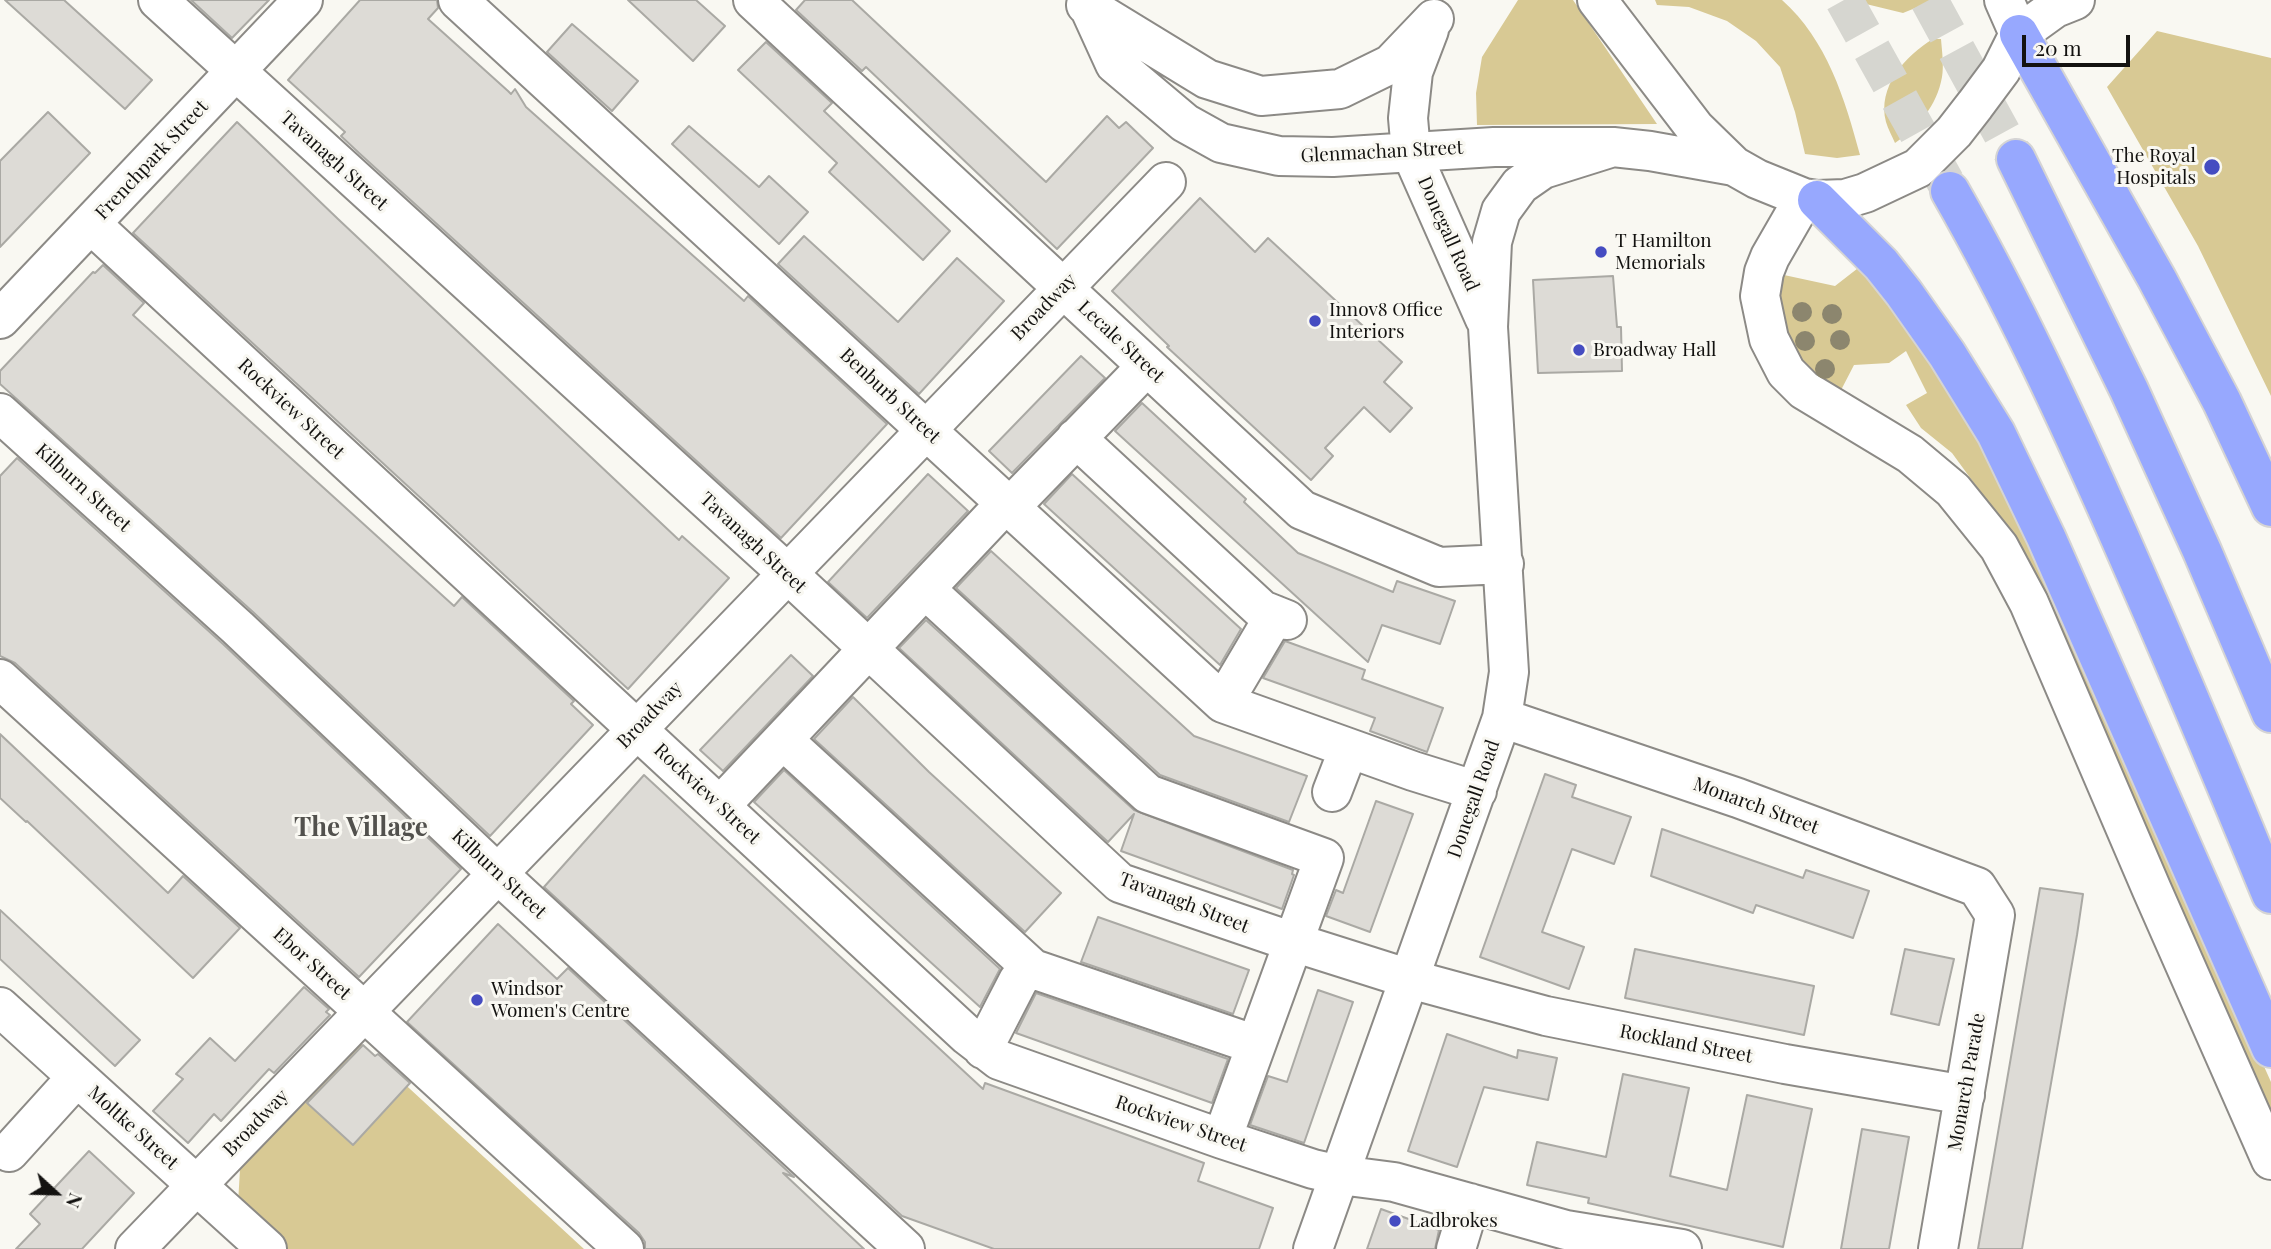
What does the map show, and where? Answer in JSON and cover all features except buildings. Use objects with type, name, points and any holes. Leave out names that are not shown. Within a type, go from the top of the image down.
[{"type":"highway","points":[[2019,34],[2222,402],[2271,507]]},
{"type":"highway","points":[[2016,159],[2140,415],[2271,713]]},
{"type":"highway","points":[[1950,191],[1986,255],[2064,411],[2181,677],[2271,894]]},
{"type":"highway","points":[[1810,199],[1881,264],[1947,354],[1997,433],[2046,537],[2271,1048]]},
{"type":"street","name":"Tavanagh Street","points":[[158,0],[788,573],[1120,883],[1410,979]]},
{"type":"street","name":"Frenchpark Street","points":[[0,319],[303,0]]},
{"type":"street","name":"Benburb Street","points":[[458,0],[1223,703],[1477,791]]},
{"type":"street","name":"Lecale Street","points":[[753,0],[1303,510],[1439,567],[1504,564]]},
{"type":"street","points":[[1597,0],[1695,128],[1734,166],[1757,179],[1810,199],[1845,199],[1865,193],[1918,168],[1954,132],[1975,105],[2001,70],[2019,34],[2055,8],[2075,0]]},
{"type":"street","points":[[2004,0],[2019,34]]},
{"type":"street","name":"Glenmachan Street","points":[[1084,4],[1115,64],[1185,123],[1221,143],[1279,156],[1333,157],[1494,147],[1613,147],[1650,150],[1734,166]]},
{"type":"street","name":"Glenmachan Street","points":[[1084,4],[1208,79],[1261,96],[1340,89],[1391,64],[1438,10]]},
{"type":"street","name":"Donegall Road","points":[[1438,10],[1413,72],[1408,118],[1411,152],[1488,327]]},
{"type":"street","name":"Donegall Road","points":[[1313,1249],[1503,718],[1509,673],[1488,327],[1492,242],[1501,211],[1520,185],[1543,169],[1613,147]]},
{"type":"street","name":"Broadway","points":[[135,1249],[1166,181]]},
{"type":"street","points":[[1810,199],[1769,257],[1763,272],[1760,296],[1769,339],[1786,372],[1804,390],[1910,454],[1953,490],[1999,547],[2029,603],[2271,1160]]},
{"type":"street","name":"Rockview Street","points":[[91,224],[983,1049],[999,1060],[1222,1139],[1340,1175],[1394,1182],[1566,1230],[1682,1249]]},
{"type":"street","points":[[720,806],[1008,505],[1147,366]]},
{"type":"street","name":"Kilburn Street","points":[[0,413],[238,628],[498,874],[905,1249]]},
{"type":"street","points":[[1076,438],[1262,610],[1281,617],[1223,703]]},
{"type":"street","points":[[926,590],[1148,794],[1324,858],[1222,1139]]},
{"type":"street","name":"Ebor Street","points":[[0,679],[624,1249]]},
{"type":"street","name":"Monarch Street","points":[[1503,718],[1738,798],[1977,887],[1995,915]]},
{"type":"street","points":[[783,740],[1028,966],[1256,1045]]},
{"type":"street","points":[[1332,792],[1349,748]]},
{"type":"street","name":"Monarch Parade","points":[[1938,1249],[1995,915]]},
{"type":"street","points":[[983,1049],[1028,966]]},
{"type":"street","name":"Rockland Street","points":[[1410,979],[1546,1016],[1784,1064],[1965,1095]]},
{"type":"street","name":"Moltke Street","points":[[0,1007],[267,1249]]},
{"type":"street","points":[[9,1152],[77,1077]]},
{"type":"street","points":[[1456,1249],[1470,1203]]},
{"type":"shaded area","points":[[1518,0],[1573,0],[1657,124],[1477,125],[1476,93],[1482,57]]},
{"type":"shaded area","points":[[1655,0],[1782,0],[1798,16],[1823,52],[1841,92],[1860,155],[1837,158],[1805,154],[1780,67],[1756,41],[1727,21],[1689,7],[1657,5]]},
{"type":"shaded area","points":[[1860,0],[1935,0],[1903,13]]},
{"type":"shaded area","name":"The Royal Hospitals","points":[[2157,31],[2271,58],[2271,396],[2198,246],[2107,87]]},
{"type":"shaded area","points":[[1933,39],[1941,39],[1943,68],[1936,97],[1925,115],[1895,143],[1884,109],[1890,85],[1903,64]]},
{"type":"shaded area","points":[[1862,265],[1948,375],[2010,499],[2271,1082],[2271,1110],[2186,925],[2028,557],[1952,453],[1921,428],[1906,405],[1927,393],[1906,351],[1889,363],[1854,365],[1839,394],[1793,354],[1777,301],[1784,275],[1835,286]]},
{"type":"shaded area","points":[[360,1043],[584,1249],[288,1249],[238,1204],[240,1169]]},
{"type":"tunnel","points":[[1844,0],[1946,183]]},
{"type":"tunnel","points":[[1929,0],[2016,159]]},
{"type":"place","name":"The Royal Hospitals","points":[[2212,167]]},
{"type":"place","name":"T Hamilton Memorials","points":[[1601,252]]},
{"type":"place","name":"Innov8 Office Interiors","points":[[1315,321]]},
{"type":"place","name":"Broadway Hall","points":[[1579,350]]},
{"type":"place","name":"Windsor Women's Centre","points":[[477,1000]]},
{"type":"place","name":"Ladbrokes","points":[[1395,1221]]},
{"type":"district","name":"The Village","points":[[361,828]]}]
